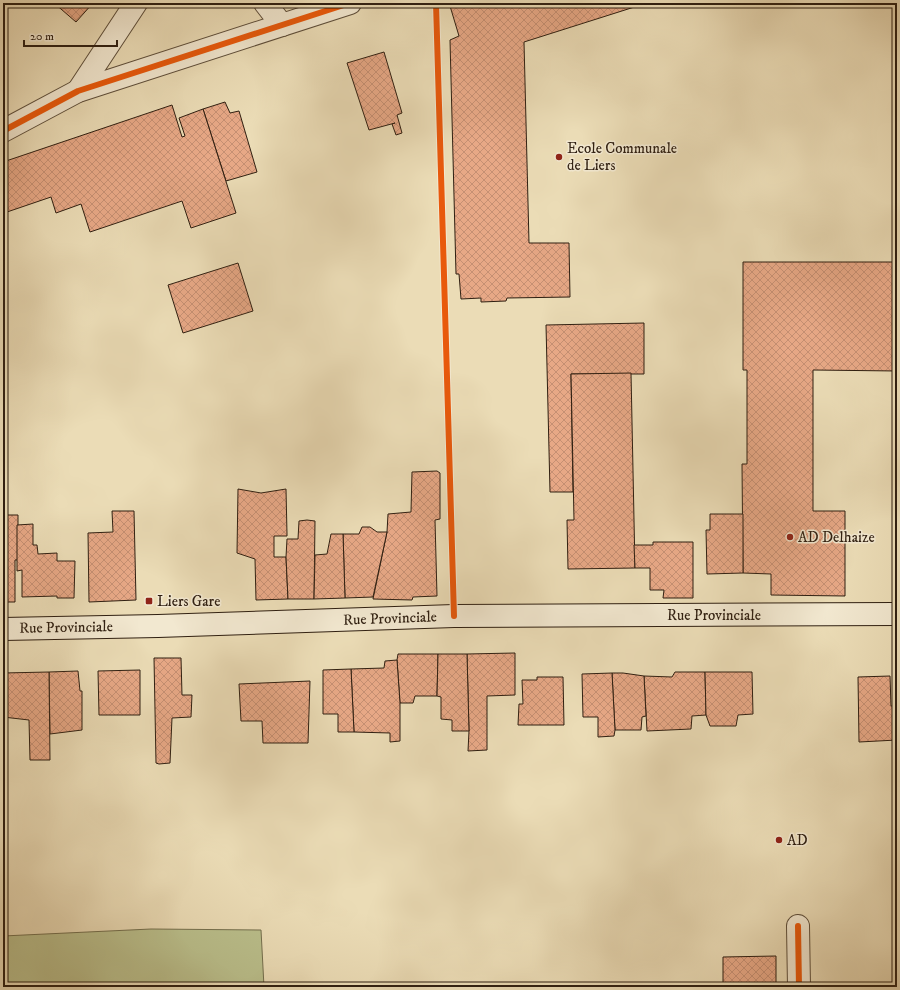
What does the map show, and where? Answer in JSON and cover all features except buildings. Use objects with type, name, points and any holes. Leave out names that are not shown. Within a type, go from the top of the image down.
[{"type":"main road","points":[[78,91],[136,3]]},
{"type":"main road","points":[[265,3],[282,25]]},
{"type":"main road","points":[[5,126],[78,91],[350,3]]},
{"type":"main road","name":"Rue Provinciale","points":[[3,629],[158,626],[454,616],[897,614]]},
{"type":"main road","points":[[798,926],[799,987]]},
{"type":"green space","points":[[151,929],[261,930],[264,987],[3,987],[3,936]]},
{"type":"cycle path","points":[[3,131],[78,91],[350,3]]},
{"type":"cycle path","points":[[436,3],[454,616]]},
{"type":"cycle path","points":[[798,926],[799,987]]},
{"type":"place","name":"Ecole Communale de Liers","points":[[559,157]]},
{"type":"place","name":"AD Delhaize","points":[[790,537]]},
{"type":"place","name":"Liers Gare","points":[[149,601]]},
{"type":"place","name":"AD","points":[[779,840]]}]
